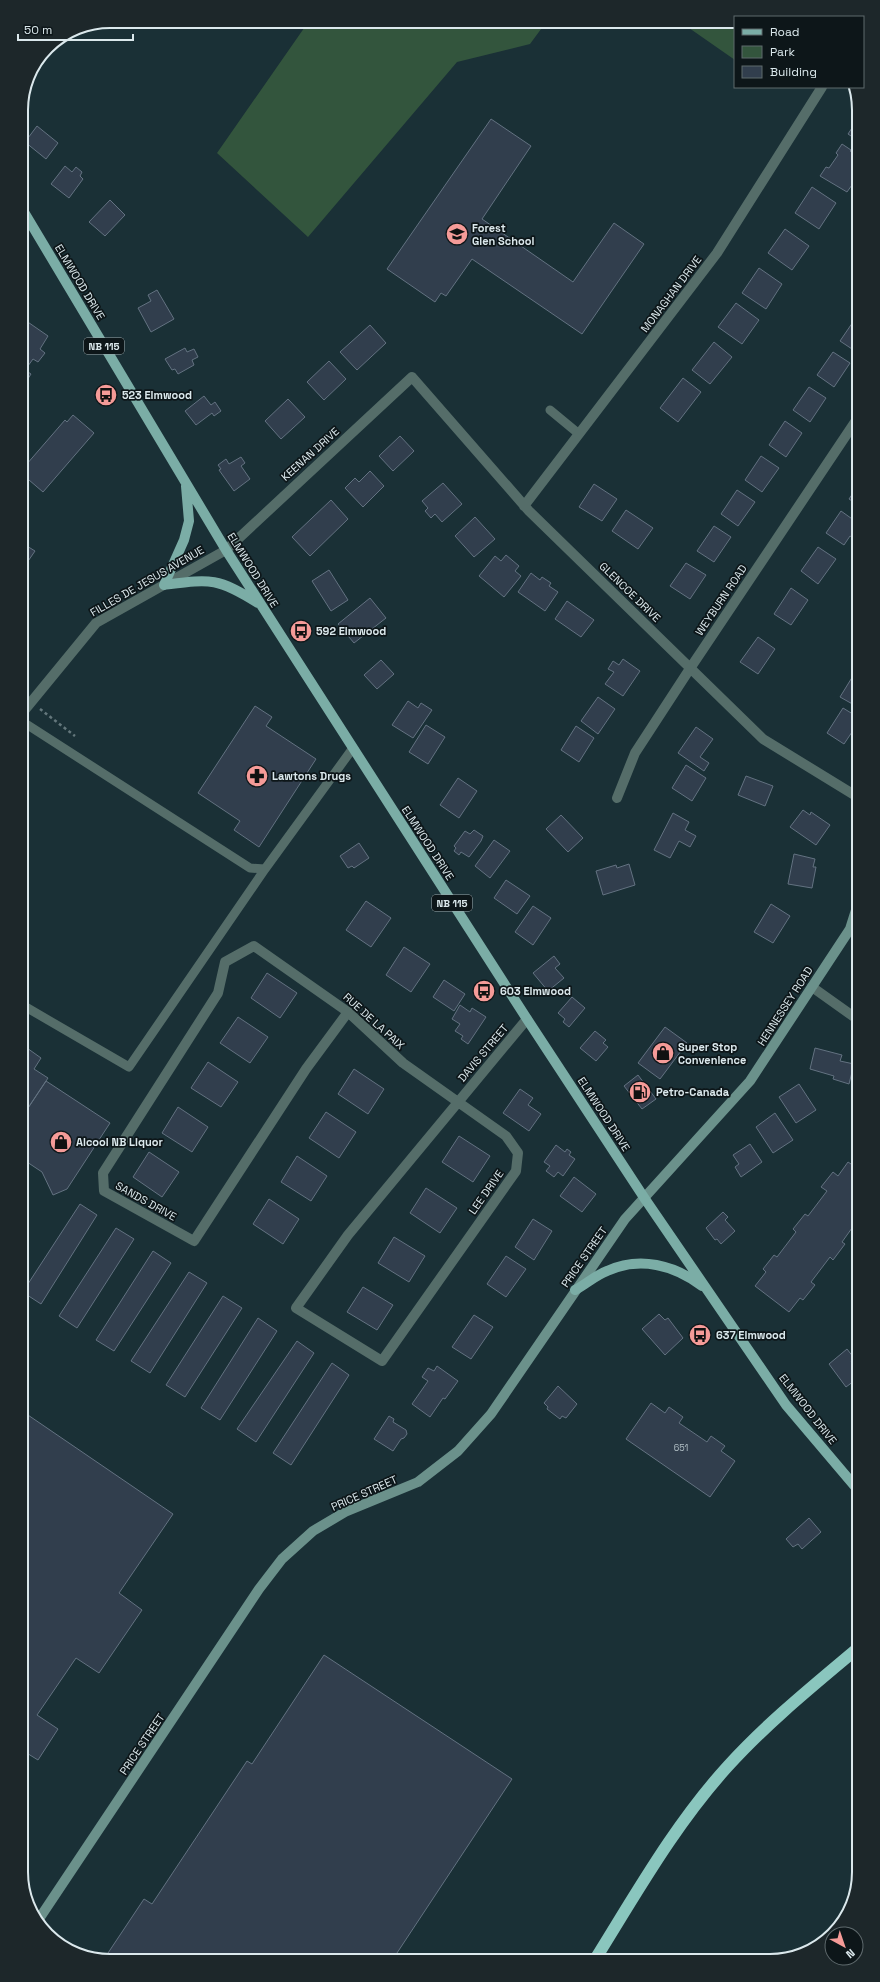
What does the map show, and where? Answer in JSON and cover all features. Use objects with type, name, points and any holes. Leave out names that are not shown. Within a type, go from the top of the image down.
[{"type":"highway","points":[[599,1954],[693,1808],[728,1765],[852,1653]]},
{"type":"main road","name":"ELMWOOD DRIVE","points":[[28,219],[226,550],[644,1199],[786,1405],[852,1483]]},
{"type":"main road","points":[[164,585],[186,534],[188,521],[186,484]]},
{"type":"main road","points":[[164,585],[205,580],[224,584],[261,605]]},
{"type":"main road","points":[[576,1290],[607,1271],[634,1264],[661,1265],[687,1275],[709,1292]]},
{"type":"street","name":"MONAGHAN DRIVE","points":[[524,506],[718,253],[821,88]]},
{"type":"street","name":"GLENCOE DRIVE","points":[[412,377],[524,506],[691,667],[763,739],[852,794]]},
{"type":"street","name":"KEENAN DRIVE","points":[[226,550],[412,377]]},
{"type":"street","name":"WEYBURN ROAD","points":[[617,798],[635,753],[852,426]]},
{"type":"street","name":"FILLES DE JESUS AVENUE","points":[[28,706],[96,623],[226,550]]},
{"type":"street","name":"HENNESSEY ROAD","points":[[644,1199],[750,1081],[850,929],[852,923]]},
{"type":"street","name":"RUE DE LA PAIX","points":[[254,946],[348,1012],[403,1064],[458,1101]]},
{"type":"street","name":"SANDS DRIVE","points":[[254,946],[225,962],[218,993],[103,1173],[104,1191],[194,1241],[306,1069],[348,1012]]},
{"type":"street","points":[[812,987],[852,1015]]},
{"type":"street","name":"DAVIS STREET","points":[[458,1101],[527,1019]]},
{"type":"street","name":"LEE DRIVE","points":[[458,1101],[506,1136],[518,1153],[516,1171],[382,1361],[296,1308],[348,1235],[458,1101]]},
{"type":"street","name":"PRICE STREET","points":[[41,1916],[259,1589],[282,1559],[313,1532],[345,1512],[418,1482],[458,1452],[491,1414],[625,1219],[644,1199]]},
{"type":"lane","points":[[550,410],[579,434]]},
{"type":"lane","points":[[28,725],[250,868],[265,869]]},
{"type":"lane","points":[[28,1008],[129,1067],[265,869],[353,748]]},
{"type":"path","points":[[30,703],[54,719],[75,736]]},
{"type":"green space","points":[[304,28],[542,28],[530,44],[457,62],[308,237],[217,153]]},
{"type":"green space","points":[[689,28],[734,28],[734,59]]},
{"type":"building","name":"Forest Glen School","points":[[491,119],[531,146],[482,219],[573,282],[614,223],[644,244],[582,334],[472,259],[446,296],[441,293],[435,302],[387,269]]},
{"type":"building","points":[[37,126],[58,143],[46,159],[28,144],[28,138]]},
{"type":"building","points":[[852,128],[852,137],[848,134]]},
{"type":"building","points":[[842,144],[851,150],[850,151],[852,152],[852,185],[847,192],[820,176],[826,167],[829,168],[838,155],[836,153]]},
{"type":"building","points":[[65,166],[72,172],[76,167],[82,172],[80,176],[83,179],[69,198],[51,184]]},
{"type":"building","points":[[812,187],[836,203],[819,229],[795,213]]},
{"type":"building","points":[[110,200],[125,215],[105,236],[89,222]]},
{"type":"building","points":[[785,229],[809,246],[792,270],[768,253]]},
{"type":"building","points":[[759,268],[782,284],[766,309],[742,293]]},
{"type":"building","points":[[157,290],[174,319],[151,332],[138,308],[151,301],[148,295]]},
{"type":"building","points":[[736,303],[759,320],[742,344],[718,327]]},
{"type":"building","points":[[28,322],[48,336],[40,349],[45,353],[38,362],[33,359],[28,366]]},
{"type":"building","points":[[852,323],[852,349],[840,341]]},
{"type":"building","points":[[370,325],[386,343],[357,370],[340,352]]},
{"type":"building","points":[[714,342],[732,357],[710,384],[692,370]]},
{"type":"building","points":[[185,348],[187,352],[194,349],[198,357],[192,360],[194,365],[178,374],[175,369],[172,370],[165,359]]},
{"type":"building","points":[[833,352],[850,363],[834,387],[817,375]]},
{"type":"building","points":[[329,361],[346,379],[324,400],[307,382]]},
{"type":"building","points":[[28,372],[31,374],[28,379]]},
{"type":"building","points":[[683,378],[701,392],[678,422],[660,408]]},
{"type":"building","points":[[809,387],[826,398],[810,422],[793,410]]},
{"type":"building","points":[[204,396],[211,405],[215,402],[221,411],[214,416],[212,413],[196,425],[185,411]]},
{"type":"building","points":[[288,399],[305,417],[281,439],[265,421]]},
{"type":"building","points":[[73,415],[94,433],[43,492],[28,479],[28,463],[65,420],[67,422]]},
{"type":"building","points":[[785,421],[802,433],[786,457],[769,445]]},
{"type":"building","points":[[400,436],[414,451],[393,471],[379,456]]},
{"type":"building","points":[[761,456],[779,468],[762,492],[745,480]]},
{"type":"building","points":[[241,457],[245,463],[241,466],[250,479],[234,491],[219,470],[221,469],[218,465],[226,459],[229,464]]},
{"type":"building","points":[[370,471],[384,486],[363,507],[345,488],[355,478],[359,482]]},
{"type":"building","points":[[443,483],[462,504],[442,522],[435,514],[431,518],[425,511],[428,508],[422,501]]},
{"type":"building","points":[[594,484],[617,499],[602,521],[579,507]]},
{"type":"building","points":[[737,490],[755,502],[738,526],[721,514]]},
{"type":"building","points":[[331,500],[348,519],[310,556],[292,537]]},
{"type":"building","points":[[626,510],[653,528],[638,549],[612,531]]},
{"type":"building","points":[[841,511],[852,519],[852,537],[850,536],[844,545],[826,533]]},
{"type":"building","points":[[475,517],[495,539],[474,557],[455,536]]},
{"type":"building","points":[[714,526],[731,537],[714,562],[697,551]]},
{"type":"building","points":[[28,547],[35,551],[28,561]]},
{"type":"building","points":[[818,547],[836,559],[818,584],[801,571]]},
{"type":"building","points":[[506,555],[519,566],[515,571],[521,576],[504,597],[479,576],[495,556],[501,561]]},
{"type":"building","points":[[686,563],[706,575],[690,599],[670,586]]},
{"type":"building","points":[[329,570],[348,600],[331,611],[312,581]]},
{"type":"building","points":[[531,573],[540,580],[542,577],[551,583],[549,586],[558,592],[545,611],[518,592]]},
{"type":"building","points":[[791,588],[808,600],[791,625],[774,614]]},
{"type":"building","points":[[370,598],[386,618],[354,643],[338,624]]},
{"type":"building","points":[[567,601],[594,620],[581,637],[555,619]]},
{"type":"building","points":[[758,637],[775,649],[758,674],[740,662]]},
{"type":"building","points":[[623,659],[640,671],[623,696],[605,684],[614,672],[608,669],[613,661],[619,665]]},
{"type":"building","points":[[381,660],[394,674],[377,689],[364,675]]},
{"type":"building","points":[[852,678],[852,704],[840,697]]},
{"type":"building","points":[[598,697],[615,709],[598,734],[581,721]]},
{"type":"building","points":[[408,701],[418,708],[421,703],[432,710],[413,738],[392,725]]},
{"type":"building","name":"Lawtons Drugs","points":[[255,706],[272,717],[266,726],[316,759],[259,847],[234,830],[240,821],[198,793]]},
{"type":"building","points":[[843,708],[852,714],[852,732],[844,744],[827,733]]},
{"type":"building","points":[[426,725],[445,737],[428,764],[409,752]]},
{"type":"building","points":[[576,726],[594,738],[579,762],[561,750]]},
{"type":"building","points":[[696,727],[713,739],[700,757],[709,763],[704,771],[678,753]]},
{"type":"building","points":[[686,765],[706,778],[692,801],[672,788]]},
{"type":"building","points":[[746,776],[773,786],[765,806],[738,795]]},
{"type":"building","points":[[458,778],[477,791],[459,818],[440,805]]},
{"type":"building","points":[[803,810],[810,815],[811,812],[830,825],[816,845],[790,827]]},
{"type":"building","points":[[673,813],[689,822],[685,830],[696,836],[690,847],[679,841],[670,858],[654,850]]},
{"type":"building","points":[[561,815],[583,838],[568,852],[546,829]]},
{"type":"building","points":[[474,830],[483,836],[481,841],[469,857],[461,852],[459,855],[454,851],[456,848],[454,846],[465,831],[470,834]]},
{"type":"building","points":[[494,840],[510,851],[490,878],[475,866]]},
{"type":"building","points":[[359,843],[369,858],[354,868],[352,866],[348,868],[340,856]]},
{"type":"building","points":[[794,854],[815,859],[813,867],[816,867],[812,888],[788,884]]},
{"type":"building","points":[[629,864],[635,885],[603,895],[596,871],[616,865],[617,868]]},
{"type":"building","points":[[506,880],[530,896],[517,914],[494,898]]},
{"type":"building","points":[[366,901],[391,918],[371,947],[346,930]]},
{"type":"building","points":[[771,904],[790,916],[773,943],[754,932]]},
{"type":"building","points":[[533,906],[551,918],[533,945],[515,932]]},
{"type":"building","points":[[404,947],[430,964],[411,992],[386,975]]},
{"type":"building","points":[[554,956],[560,964],[555,968],[564,978],[548,991],[533,973]]},
{"type":"building","points":[[267,973],[297,993],[280,1018],[251,998]]},
{"type":"building","points":[[444,980],[465,994],[454,1011],[433,997]]},
{"type":"building","points":[[572,997],[585,1008],[569,1027],[563,1022],[565,1019],[558,1013]]},
{"type":"building","points":[[460,1005],[470,1012],[472,1008],[486,1017],[468,1044],[461,1039],[463,1036],[455,1031],[460,1024],[452,1019]]},
{"type":"building","points":[[238,1017],[268,1037],[250,1063],[220,1043]]},
{"type":"building","name":"Super Stop Convenience","points":[[665,1027],[687,1043],[660,1079],[638,1063]]},
{"type":"building","points":[[595,1031],[606,1040],[603,1043],[608,1047],[596,1061],[580,1048]]},
{"type":"building","points":[[815,1048],[842,1055],[840,1061],[852,1064],[852,1072],[849,1084],[833,1079],[834,1076],[810,1069]]},
{"type":"building","points":[[28,1049],[41,1058],[34,1069],[48,1078],[28,1108]]},
{"type":"building","points":[[208,1062],[238,1082],[221,1107],[191,1088]]},
{"type":"building","points":[[354,1069],[384,1089],[368,1114],[338,1094]]},
{"type":"building","name":"Petro-Canada","points":[[638,1075],[656,1099],[642,1109],[624,1086]]},
{"type":"building","name":"Alcool NB Liquor","points":[[46,1081],[110,1123],[67,1189],[53,1195],[42,1172],[28,1163],[28,1108]]},
{"type":"building","points":[[799,1084],[816,1110],[796,1123],[779,1097]]},
{"type":"building","points":[[520,1089],[533,1098],[528,1105],[541,1114],[529,1131],[503,1113]]},
{"type":"building","points":[[178,1107],[208,1127],[192,1152],[162,1133]]},
{"type":"building","points":[[326,1112],[356,1132],[339,1158],[309,1138]]},
{"type":"building","points":[[775,1113],[793,1140],[773,1153],[756,1127]]},
{"type":"building","points":[[459,1136],[490,1156],[473,1182],[442,1162]]},
{"type":"building","points":[[750,1144],[762,1162],[741,1177],[735,1167],[739,1164],[733,1155]]},
{"type":"building","points":[[556,1145],[565,1152],[567,1149],[571,1152],[569,1155],[575,1159],[563,1176],[558,1172],[554,1177],[546,1171],[550,1166],[544,1162]]},
{"type":"building","points":[[149,1152],[179,1172],[162,1197],[133,1177]]},
{"type":"building","points":[[297,1156],[327,1176],[311,1201],[281,1182]]},
{"type":"building","points":[[848,1162],[852,1165],[852,1228],[842,1242],[845,1244],[833,1260],[830,1257],[811,1282],[815,1285],[803,1300],[800,1298],[789,1312],[755,1286],[766,1272],[763,1269],[774,1255],[777,1257],[796,1232],[793,1229],[805,1214],[808,1216],[827,1191],[821,1187],[833,1172],[838,1176]]},
{"type":"building","points":[[574,1177],[596,1194],[582,1212],[560,1196]]},
{"type":"building","points":[[426,1188],[457,1208],[440,1233],[410,1213]]},
{"type":"building","points":[[269,1199],[299,1219],[283,1244],[253,1224]]},
{"type":"building","points":[[80,1204],[97,1215],[41,1304],[28,1296],[28,1284]]},
{"type":"building","points":[[723,1212],[728,1217],[725,1220],[735,1231],[721,1244],[717,1239],[715,1240],[706,1228]]},
{"type":"building","points":[[533,1219],[552,1231],[534,1260],[515,1247]]},
{"type":"building","points":[[116,1228],[134,1239],[77,1328],[59,1316]]},
{"type":"building","points":[[394,1237],[425,1256],[409,1282],[378,1263]]},
{"type":"building","points":[[153,1251],[171,1263],[114,1351],[96,1340]]},
{"type":"building","points":[[506,1256],[526,1269],[506,1297],[487,1284]]},
{"type":"building","points":[[189,1272],[207,1283],[150,1373],[131,1361]]},
{"type":"building","points":[[363,1287],[393,1305],[377,1330],[347,1312]]},
{"type":"building","points":[[223,1296],[242,1308],[185,1397],[166,1385]]},
{"type":"building","points":[[659,1314],[665,1320],[668,1318],[683,1338],[665,1355],[642,1329]]},
{"type":"building","points":[[474,1315],[493,1327],[471,1359],[452,1347]]},
{"type":"building","points":[[258,1318],[277,1331],[220,1420],[201,1408]]},
{"type":"building","points":[[297,1341],[314,1353],[256,1442],[237,1429]]},
{"type":"building","points":[[847,1349],[852,1355],[852,1382],[846,1387],[829,1364]]},
{"type":"building","points":[[332,1363],[349,1375],[291,1465],[273,1453]]},
{"type":"building","points":[[437,1366],[458,1381],[445,1399],[443,1398],[430,1417],[412,1404],[428,1381],[422,1377],[428,1368],[434,1371]]},
{"type":"building","points":[[558,1386],[577,1404],[566,1418],[562,1416],[560,1419],[547,1409],[548,1407],[544,1403]]},
{"type":"building","points":[[651,1403],[665,1413],[669,1407],[683,1417],[679,1423],[707,1442],[711,1436],[725,1446],[721,1451],[735,1461],[710,1497],[626,1439]]},
{"type":"building","points":[[28,1415],[173,1514],[119,1593],[142,1610],[99,1673],[76,1658],[37,1715],[58,1729],[38,1760],[28,1754]]},
{"type":"building","points":[[389,1416],[394,1419],[393,1422],[406,1430],[407,1434],[401,1439],[393,1451],[374,1439]]},
{"type":"building","points":[[809,1518],[821,1532],[802,1549],[798,1544],[793,1547],[786,1539]]},
{"type":"building","points":[[324,1655],[512,1779],[396,1954],[107,1954],[144,1899],[152,1904],[247,1761],[252,1764]]},
{"type":"place","name":"Forest Glen School","points":[[457,234]]},
{"type":"place","name":"523 Elmwood","points":[[106,395]]},
{"type":"place","name":"592 Elmwood","points":[[301,631]]},
{"type":"place","name":"Lawtons Drugs","points":[[257,776]]},
{"type":"place","name":"603 Elmwood","points":[[484,991]]},
{"type":"place","name":"Super Stop Convenience","points":[[663,1053]]},
{"type":"place","name":"Petro-Canada","points":[[640,1092]]},
{"type":"place","name":"Alcool NB Liquor","points":[[61,1142]]},
{"type":"place","name":"637 Elmwood","points":[[700,1335]]}]
